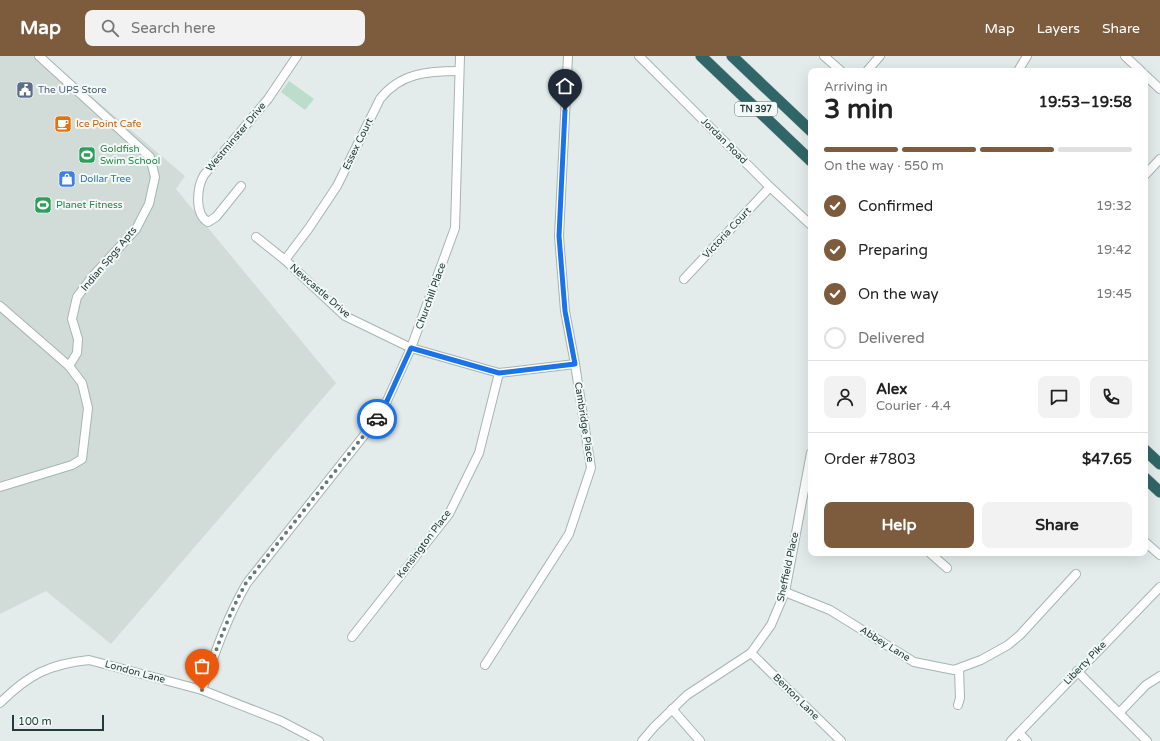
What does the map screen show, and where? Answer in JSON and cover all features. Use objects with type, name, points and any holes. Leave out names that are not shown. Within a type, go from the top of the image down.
[{"type":"highway","name":"TN 397","points":[[701,56],[808,158]]},
{"type":"highway","name":"TN 397","points":[[732,56],[808,128]]},
{"type":"highway","points":[[1148,453],[1160,464]]},
{"type":"highway","points":[[1148,481],[1160,492]]},
{"type":"street","name":"Indian Spgs Apts","points":[[39,56],[150,157],[154,177],[149,204],[136,229],[93,276],[77,297],[72,319],[78,339],[77,353],[69,366]]},
{"type":"street","name":"Westminster Drive","points":[[241,186],[216,216],[208,222],[203,220],[200,215],[199,194],[200,182],[204,175],[268,99],[297,56]]},
{"type":"street","name":"Churchill Place","points":[[202,690],[224,628],[234,604],[246,583],[381,414],[411,348],[455,228],[458,72],[460,56]]},
{"type":"street","name":"Cambridge Place","points":[[485,665],[569,534],[591,468],[575,364],[565,311],[559,236],[568,56]]},
{"type":"street","name":"Jordan Road","points":[[639,56],[770,187],[808,222]]},
{"type":"street","points":[[824,56],[837,68]]},
{"type":"street","points":[[870,68],[880,56]]},
{"type":"street","points":[[1020,68],[1027,56]]},
{"type":"street","points":[[1125,56],[1138,68]]},
{"type":"street","name":"Essex Court","points":[[285,260],[309,228],[337,186],[380,99],[385,92],[400,80],[415,74],[458,72]]},
{"type":"street","points":[[1148,78],[1160,89]]},
{"type":"street","points":[[1148,172],[1160,159]]},
{"type":"street","name":"Victoria Court","points":[[684,278],[770,187]]},
{"type":"street","name":"Newcastle Drive","points":[[256,237],[285,260],[345,316],[411,348],[499,373],[575,364]]},
{"type":"street","points":[[0,306],[69,366],[82,383],[88,408],[82,459],[72,465],[0,487]]},
{"type":"street","name":"Kensington Place","points":[[352,637],[449,514],[479,453],[499,373]]},
{"type":"street","name":"Sheffield Place","points":[[642,741],[687,695],[751,653],[772,625],[785,592],[796,529],[808,487]]},
{"type":"street","points":[[1148,545],[1160,555]]},
{"type":"street","points":[[933,556],[947,568]]},
{"type":"street","name":"Abbey Lane","points":[[785,592],[830,610],[914,662],[954,670],[981,660],[1008,645],[1020,635],[1076,574]]},
{"type":"street","name":"Liberty Pike","points":[[1011,741],[1077,671],[1160,587]]},
{"type":"street","name":"Benton Lane","points":[[751,653],[841,741]]},
{"type":"street","name":"London Lane","points":[[0,703],[21,683],[50,667],[70,662],[89,660],[202,690],[250,707],[315,740]]},
{"type":"street","points":[[958,705],[960,698],[959,668]]},
{"type":"street","points":[[1077,671],[1120,712],[1147,741]]},
{"type":"street","points":[[1120,712],[1146,685],[1160,676]]},
{"type":"street","points":[[672,709],[700,741]]},
{"type":"street","points":[[1019,733],[1028,741]]},
{"type":"shaded area","points":[[0,56],[44,56],[185,176],[176,189],[336,383],[111,644],[46,591],[0,614]]},
{"type":"green space","points":[[289,81],[314,99],[305,110],[281,92]]},
{"type":"way so far","points":[[202,690],[224,628],[234,604],[246,583],[377,419]]},
{"type":"place","name":"The UPS Store","points":[[25,90]]},
{"type":"place","name":"Ice Point Cafe","points":[[63,124]]},
{"type":"place","name":"Goldfish Swim School","points":[[87,155]]},
{"type":"place","name":"Dollar Tree","points":[[67,179]]},
{"type":"place","name":"Planet Fitness","points":[[43,205]]},
{"type":"route","points":[[377,419],[381,414],[411,348],[499,373],[575,364],[565,311],[559,236],[565,110]]}]
